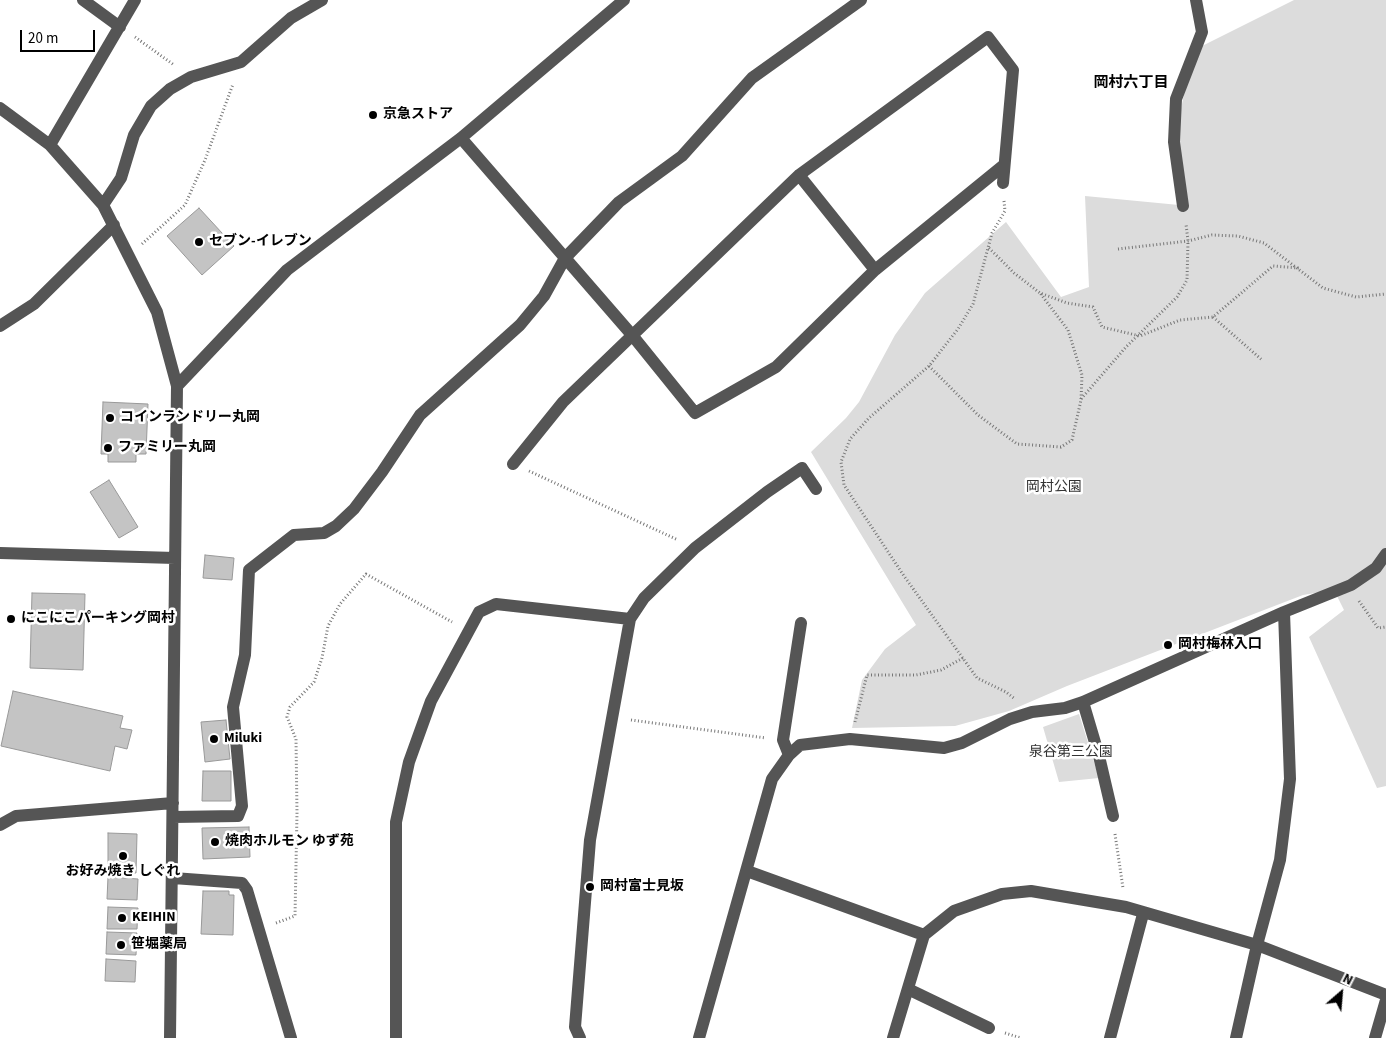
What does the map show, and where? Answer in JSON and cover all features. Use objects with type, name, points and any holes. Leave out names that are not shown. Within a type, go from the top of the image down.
[{"type":"street","points":[[83,0],[120,27]]},
{"type":"street","points":[[50,145],[135,0]]},
{"type":"street","points":[[103,205],[121,178],[134,135],[151,106],[170,89],[191,77],[241,62],[291,18],[322,0]]},
{"type":"street","points":[[176,386],[287,270],[461,138],[624,0]]},
{"type":"street","points":[[173,817],[238,816],[242,806],[233,706],[245,655],[249,570],[294,535],[324,533],[342,520],[382,472],[420,415],[520,324],[544,296],[566,258],[619,202],[682,156],[752,78],[861,0]]},
{"type":"street","points":[[1183,206],[1174,133],[1176,99],[1202,32],[1196,0]]},
{"type":"street","points":[[513,464],[563,402],[799,175],[988,36],[1013,70],[1003,183]]},
{"type":"street","points":[[0,108],[50,145],[103,205],[130,255],[157,312],[176,386],[173,878],[170,1038]]},
{"type":"street","points":[[461,138],[632,335],[695,412],[776,367],[875,270],[1004,165]]},
{"type":"street","points":[[799,175],[875,270]]},
{"type":"street","points":[[0,326],[34,304],[114,225]]},
{"type":"street","points":[[580,1038],[575,1027],[590,840],[630,619],[644,598],[695,548],[767,492],[802,468],[816,489]]},
{"type":"street","points":[[0,553],[175,558]]},
{"type":"street","points":[[700,1038],[772,779],[789,755],[800,745],[850,739],[944,748],[962,743],[1010,719],[1032,712],[1066,708],[1083,702],[1284,612],[1351,585],[1376,568],[1386,554]]},
{"type":"street","points":[[396,1038],[396,822],[410,762],[431,701],[479,612],[496,604],[630,619]]},
{"type":"street","points":[[1236,1038],[1257,945],[1280,860],[1290,779],[1284,612]]},
{"type":"street","points":[[789,755],[783,740],[801,623]]},
{"type":"street","points":[[1083,702],[1099,756],[1113,816]]},
{"type":"street","points":[[0,825],[16,816],[173,803]]},
{"type":"street","points":[[747,871],[924,935]]},
{"type":"street","points":[[173,878],[242,883],[247,890],[291,1038]]},
{"type":"street","points":[[893,1038],[924,935],[954,911],[1002,894],[1031,891],[1126,907],[1143,914],[1257,945],[1386,995]]},
{"type":"street","points":[[1110,1038],[1143,914]]},
{"type":"street","points":[[908,989],[989,1028]]},
{"type":"street","points":[[1375,1038],[1386,1000]]},
{"type":"path","points":[[120,27],[191,77]]},
{"type":"path","points":[[130,255],[185,206],[220,121],[241,62]]},
{"type":"path","points":[[1003,183],[1005,210],[992,233],[973,304],[958,329],[930,366],[869,418],[850,439],[842,462],[844,485],[904,576],[977,678],[1006,692],[1032,712]]},
{"type":"path","points":[[1080,400],[1126,347],[1140,336],[1177,296],[1187,280],[1188,241],[1183,206]]},
{"type":"path","points":[[1118,249],[1188,241],[1212,235],[1238,236],[1264,243],[1323,288],[1356,297],[1386,294]]},
{"type":"path","points":[[930,366],[978,415],[1017,444],[1061,447],[1072,440],[1080,400],[1082,375],[1068,330],[1040,293],[1014,273],[988,247]]},
{"type":"path","points":[[1040,293],[1067,302],[1093,307],[1102,327],[1140,336],[1180,320],[1213,317],[1273,266],[1299,268]]},
{"type":"path","points":[[1213,317],[1262,360]]},
{"type":"path","points":[[513,464],[695,548]]},
{"type":"path","points":[[272,925],[294,916],[297,813],[296,738],[287,717],[290,707],[314,682],[322,658],[328,626],[340,604],[366,574],[469,631]]},
{"type":"path","points":[[1351,585],[1378,628],[1386,627]]},
{"type":"path","points":[[850,739],[867,675],[916,675],[941,670],[963,658]]},
{"type":"path","points":[[613,717],[783,740]]},
{"type":"path","points":[[1113,816],[1126,907]]},
{"type":"green space","name":"岡村公園","points":[[1294,0],[1386,0],[1386,786],[1377,788],[1309,637],[1344,610],[1334,590],[1303,595],[1067,686],[1009,711],[955,726],[852,728],[862,680],[885,649],[916,625],[811,452],[846,418],[859,402],[895,335],[925,293],[1006,222],[1061,297],[1089,287],[1085,196],[1179,205],[1179,119],[1185,89],[1200,47]]},
{"type":"green space","name":"泉谷第三公園","points":[[1079,714],[1099,778],[1059,782],[1043,727]]},
{"type":"building","points":[[199,208],[234,246],[202,275],[167,236]]},
{"type":"building","points":[[103,402],[148,404],[146,454],[136,454],[136,462],[108,462],[108,454],[101,454]]},
{"type":"building","points":[[109,480],[138,527],[119,538],[90,492]]},
{"type":"building","points":[[205,555],[234,558],[232,580],[203,578]]},
{"type":"building","points":[[32,593],[85,594],[83,670],[30,668]]},
{"type":"building","points":[[13,691],[123,716],[120,728],[132,730],[127,749],[115,746],[110,771],[1,746]]},
{"type":"building","points":[[226,720],[230,759],[205,762],[201,722]]},
{"type":"building","points":[[203,771],[231,771],[231,801],[202,801]]},
{"type":"building","points":[[249,827],[250,857],[203,859],[202,828]]},
{"type":"building","points":[[108,833],[137,834],[136,873],[108,872]]},
{"type":"building","points":[[108,877],[138,879],[137,900],[107,899]]},
{"type":"building","points":[[203,891],[229,891],[229,895],[234,895],[233,935],[201,934]]},
{"type":"building","points":[[108,907],[138,908],[137,929],[107,929]]},
{"type":"building","points":[[107,932],[137,933],[136,955],[106,954]]},
{"type":"building","points":[[106,959],[136,961],[135,982],[105,981]]},
{"type":"place","name":"京急ストア","points":[[373,115]]},
{"type":"place","name":"セブン-イレブン","points":[[199,242]]},
{"type":"place","name":"コインランドリー丸岡","points":[[110,418]]},
{"type":"place","name":"ファミリー丸岡","points":[[108,448]]},
{"type":"place","name":"にこにこパーキング岡村","points":[[11,619]]},
{"type":"place","name":"岡村梅林入口","points":[[1168,645]]},
{"type":"place","name":"Miluki","points":[[214,739]]},
{"type":"place","name":"焼肉ホルモン ゆず苑","points":[[215,842]]},
{"type":"place","name":"お好み焼き しぐれ","points":[[123,856]]},
{"type":"place","name":"岡村富士見坂","points":[[590,887]]},
{"type":"place","name":"KEIHIN","points":[[122,918]]},
{"type":"place","name":"笹堀薬局","points":[[121,945]]},
{"type":"district","name":"岡村六丁目","points":[[1131,84]]}]
